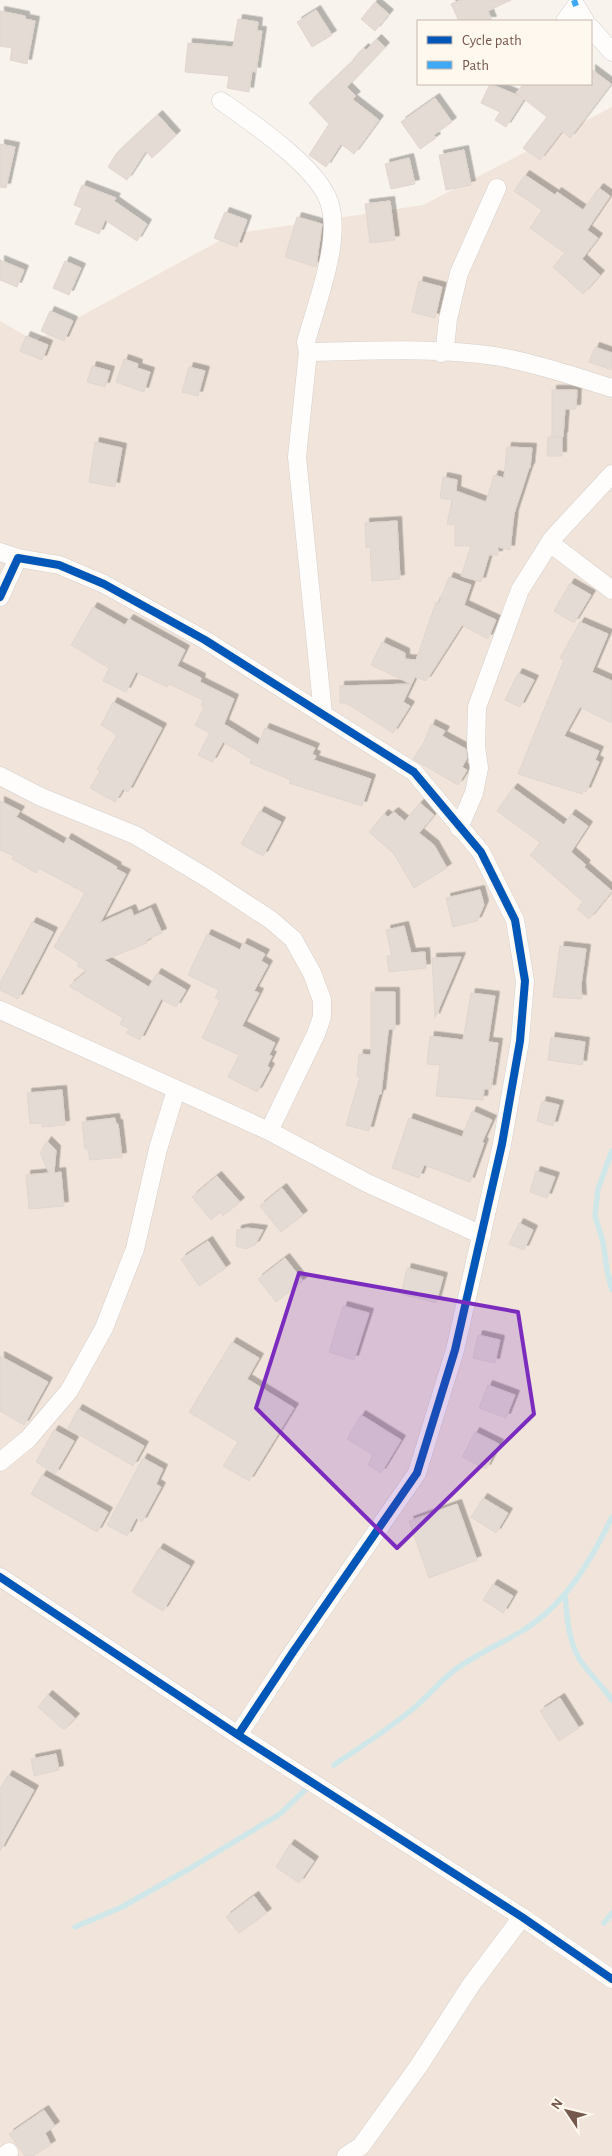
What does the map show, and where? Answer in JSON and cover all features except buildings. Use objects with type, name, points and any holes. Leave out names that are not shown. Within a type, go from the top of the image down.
[{"type":"street","points":[[565,20],[576,6],[584,20]]},
{"type":"street","points":[[592,29],[612,52]]},
{"type":"street","points":[[221,101],[249,120],[314,176],[330,204],[333,222],[331,248],[306,342],[308,352],[297,457],[323,714]]},
{"type":"street","points":[[441,353],[445,347],[448,318],[459,272],[496,188]]},
{"type":"street","points":[[308,352],[404,350],[494,356],[550,368],[612,388]]},
{"type":"street","points":[[459,828],[474,794],[479,768],[476,746],[477,707],[520,590],[550,543],[612,474]]},
{"type":"street","points":[[550,543],[612,590]]},
{"type":"street","points":[[0,552],[18,558],[59,565],[104,584],[205,640],[414,772],[481,852],[515,920],[525,981],[520,1041],[504,1135],[455,1350],[417,1473],[292,1652],[238,1735]]},
{"type":"street","points":[[0,597],[18,558]]},
{"type":"street","points":[[0,776],[41,797],[134,835],[207,878],[271,920],[293,939],[312,973],[322,1000],[322,1016],[316,1034],[269,1131]]},
{"type":"street","points":[[0,1010],[269,1131],[367,1183],[482,1235]]},
{"type":"street","points":[[0,1462],[28,1439],[69,1391],[104,1328],[135,1249],[158,1148],[176,1090]]},
{"type":"street","points":[[0,1577],[238,1735],[522,1917],[612,1979]]},
{"type":"street","points":[[346,2156],[361,2146],[418,2068],[471,1985],[522,1917]]},
{"type":"highlighted area","points":[[299,1273],[518,1312],[534,1414],[397,1548],[256,1408]]},
{"type":"shaded area","points":[[612,107],[612,2156],[0,2156],[0,321],[35,341],[232,234],[423,205]]},
{"type":"waterway","points":[[612,1151],[598,1189],[595,1216],[603,1242],[612,1290]]},
{"type":"waterway","points":[[334,1765],[405,1715],[456,1669],[522,1631],[551,1608],[564,1595],[586,1566],[612,1517]]},
{"type":"waterway","points":[[565,1595],[569,1628],[576,1653],[612,1700]]},
{"type":"waterway","points":[[75,1927],[122,1907],[189,1869],[280,1814],[305,1790]]},
{"type":"waterway","points":[[604,1923],[612,1913]]},
{"type":"marked path","points":[[574,0],[576,6]]},
{"type":"cycle path","points":[[0,597],[18,558],[59,565],[104,584],[205,640],[414,772],[481,852],[515,920],[525,981],[520,1041],[502,1144],[455,1350],[417,1473],[238,1735]]},
{"type":"cycle path","points":[[0,1577],[238,1735],[522,1917],[612,1979]]}]
